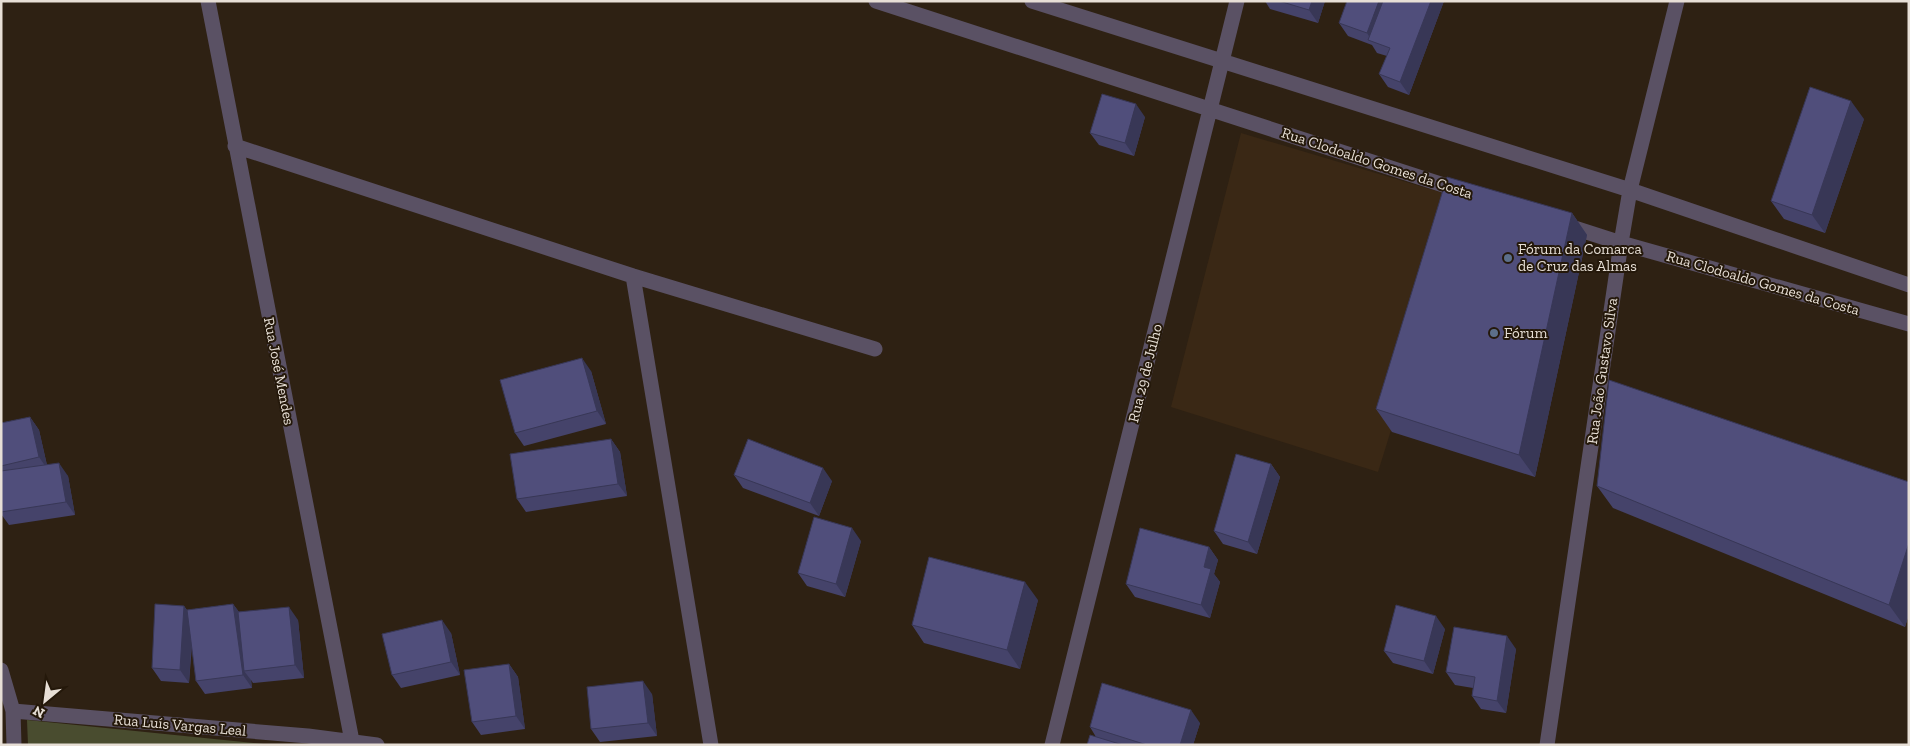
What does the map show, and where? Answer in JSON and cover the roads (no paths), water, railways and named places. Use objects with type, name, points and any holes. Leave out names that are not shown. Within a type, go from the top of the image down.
[{"type":"street","name":"Rua José Mendes","points":[[208,1],[352,741]]},
{"type":"street","name":"Rua Clodoaldo Gomes da Costa","points":[[876,1],[1481,197]]},
{"type":"street","points":[[1032,1],[1630,190],[1909,285]]},
{"type":"street","name":"Rua 29 de Julho","points":[[1052,745],[1237,1]]},
{"type":"street","name":"Rua João Gustavo Silva","points":[[1547,745],[1630,190],[1677,1]]},
{"type":"street","points":[[235,146],[634,276],[875,349]]},
{"type":"street","name":"Rua Clodoaldo Gomes da Costa","points":[[1556,222],[1621,243],[1909,324]]},
{"type":"street","points":[[634,276],[711,745]]},
{"type":"street","points":[[1,670],[13,711],[14,745]]},
{"type":"street","name":"Rua Luís Vargas Leal","points":[[13,711],[308,740],[352,741],[377,745]]},
{"type":"place","name":"Fórum da Comarca de Cruz das Almas","points":[[1508,258]]},
{"type":"place","name":"Fórum","points":[[1494,333]]}]
